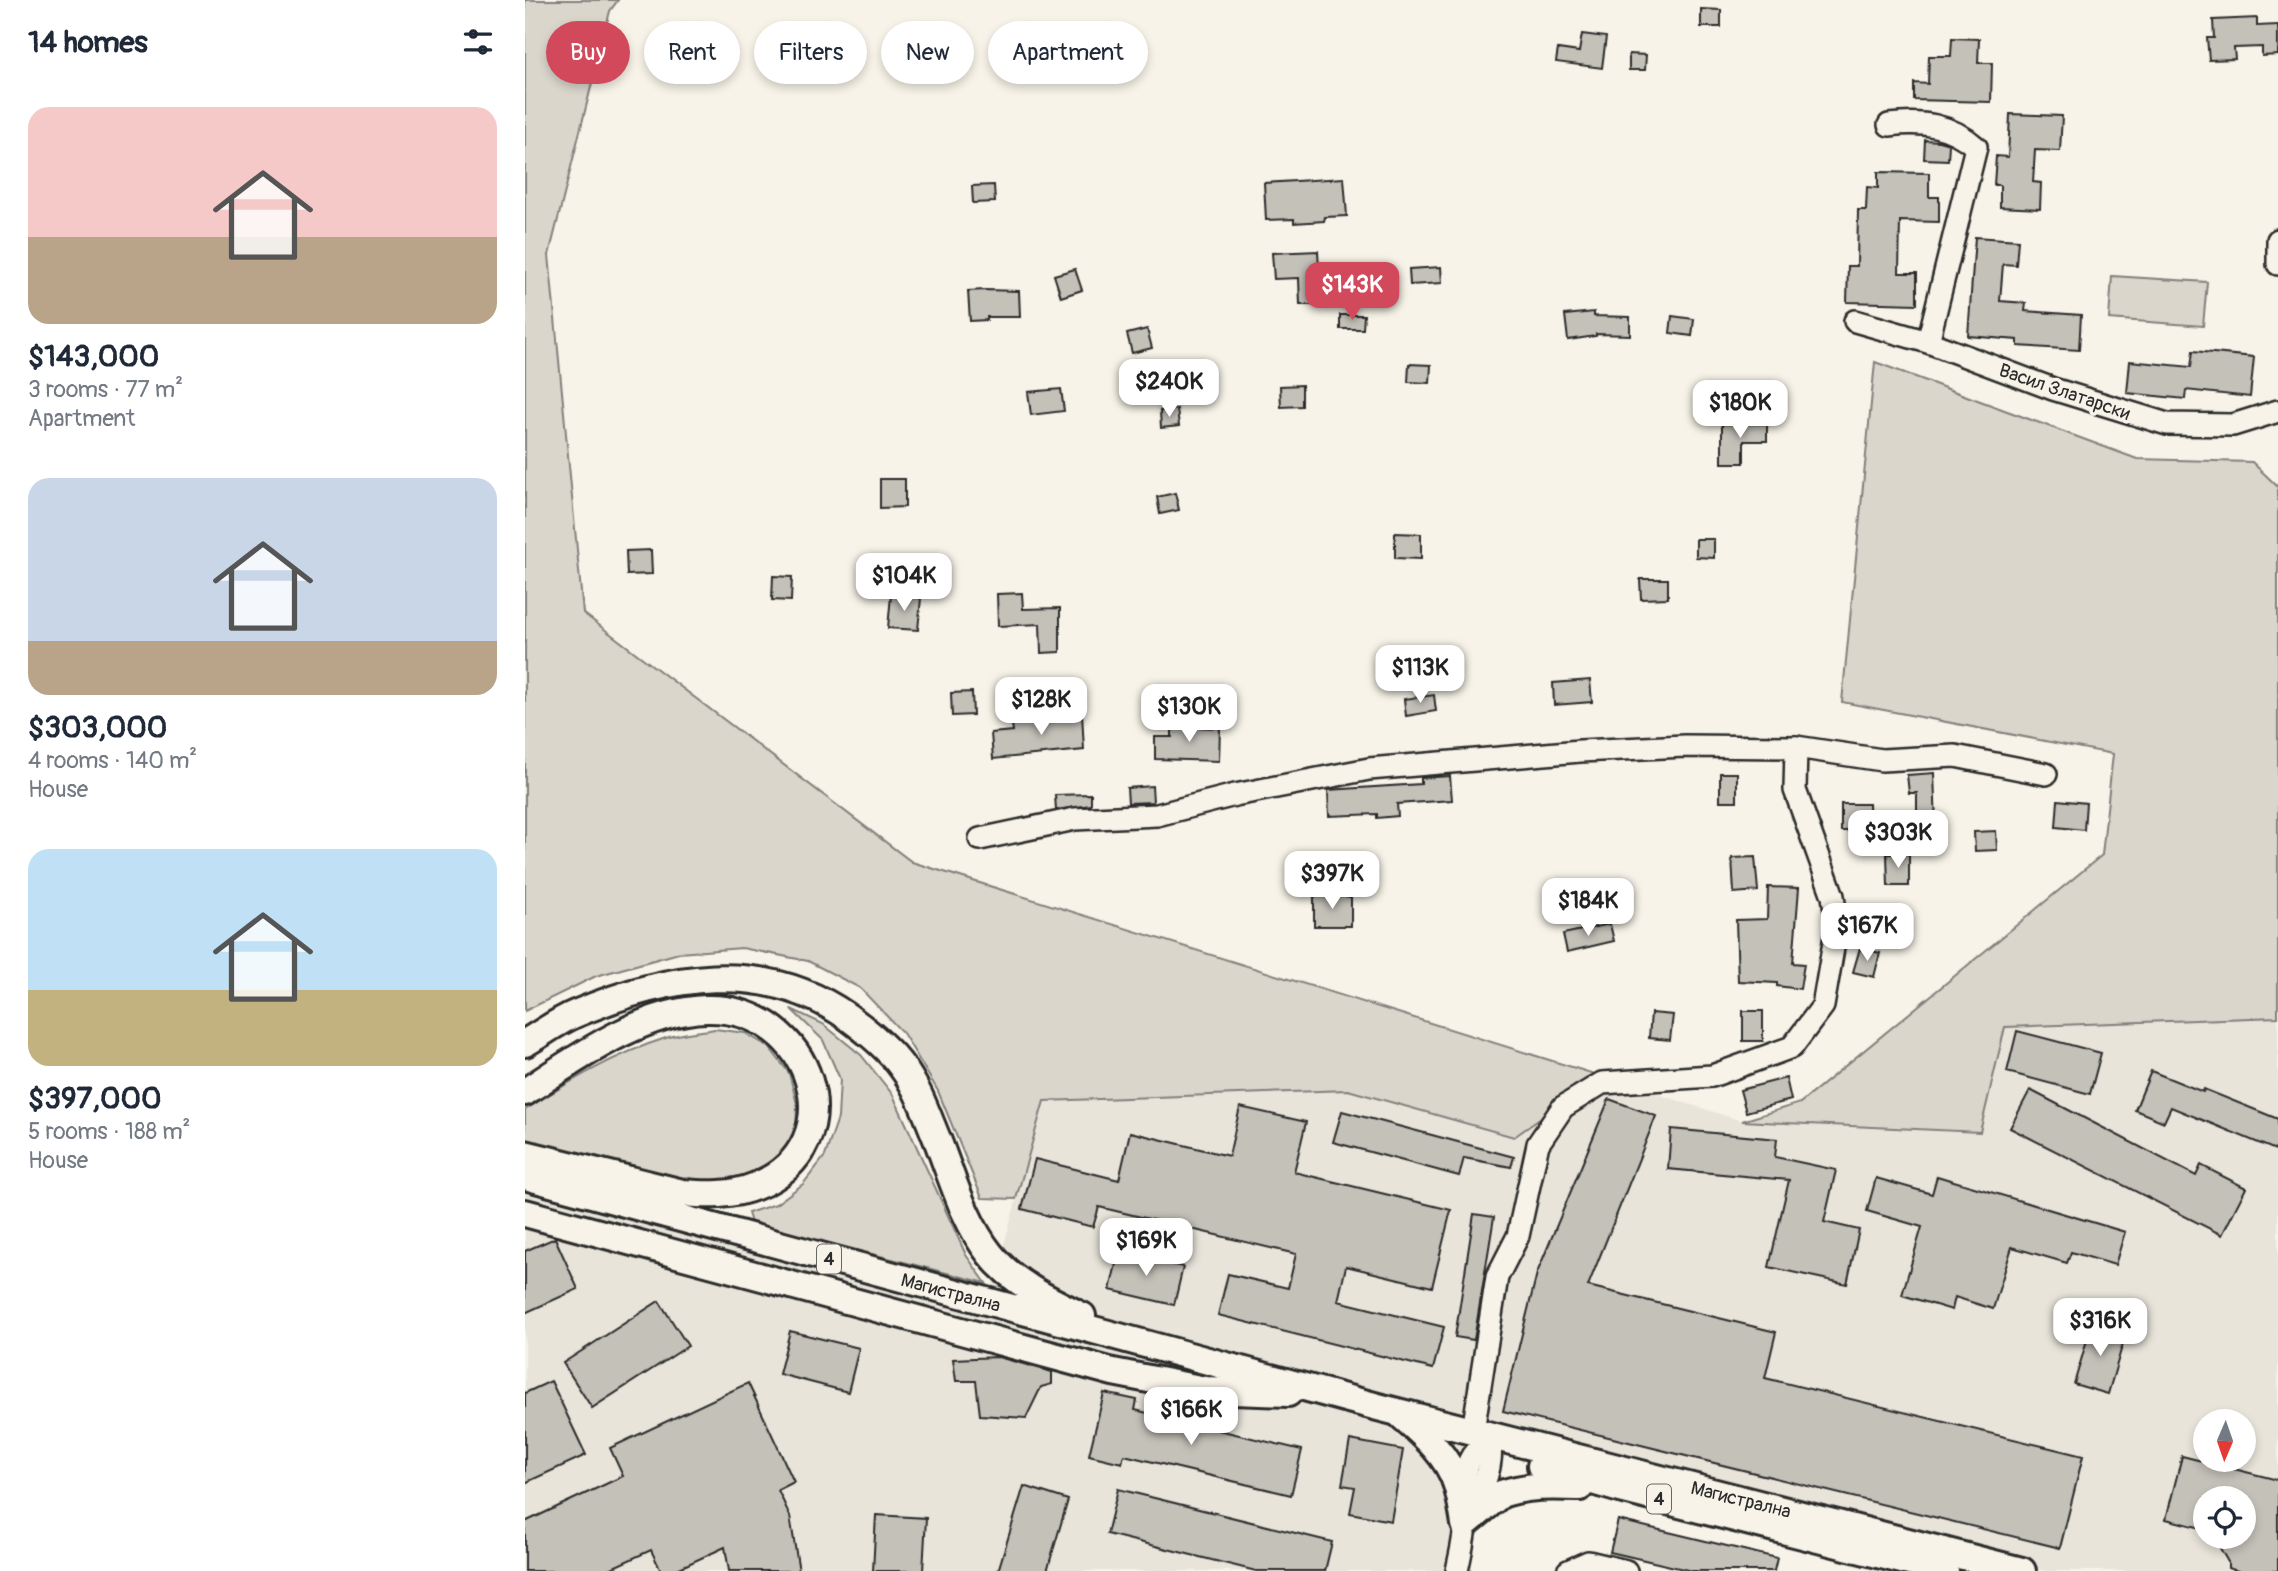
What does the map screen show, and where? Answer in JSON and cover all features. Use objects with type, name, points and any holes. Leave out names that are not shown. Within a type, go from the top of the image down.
[{"type":"main road","points":[[528,1042],[573,1015],[647,989],[688,980],[730,976],[777,984],[825,1001],[867,1031],[902,1067],[923,1105],[971,1224],[991,1255],[1031,1289],[1134,1341]]},
{"type":"main road","points":[[525,1092],[575,1058],[613,1039],[651,1022],[705,1009],[734,1010],[768,1024],[795,1050],[810,1080],[812,1099],[812,1117],[797,1154],[771,1179],[755,1187],[732,1193],[706,1195],[671,1191],[525,1154]]},
{"type":"main road","name":"Магистрална","points":[[525,1176],[1331,1395],[1487,1440],[2021,1571]]},
{"type":"main road","points":[[525,1213],[1113,1372],[1205,1390],[1331,1395]]},
{"type":"main road","points":[[1390,1412],[1437,1450],[1450,1469],[1457,1484],[1465,1524],[1501,1494],[1514,1490],[1534,1486],[1620,1489]]},
{"type":"main road","name":"Магистрална","points":[[1487,1440],[1520,1460],[1620,1489],[1945,1571]]},
{"type":"street","points":[[1889,125],[1918,122],[1961,134],[1976,147],[1928,342]]},
{"type":"street","points":[[2278,240],[2278,264]]},
{"type":"street","name":"Васил Златарски","points":[[1856,321],[1928,342],[2053,389],[2167,425],[2233,425],[2278,411]]},
{"type":"street","points":[[980,839],[1075,819],[1157,815],[1235,795],[1370,769],[1593,750],[1685,746],[1796,747],[1882,760],[1955,756],[2046,774]]},
{"type":"street","points":[[1457,1571],[1465,1524],[1486,1480],[1490,1464],[1487,1440],[1497,1277],[1518,1236],[1538,1144],[1563,1107],[1602,1083],[1712,1076],[1792,1046],[1823,1006],[1837,925],[1833,896],[1795,790],[1796,747]]},
{"type":"street","points":[[1568,1571],[1588,1562],[1626,1571]]},
{"type":"shaded area","points":[[525,0],[618,0],[610,11],[608,21],[546,21],[546,84],[592,84],[549,255],[583,613],[912,862],[1601,1076],[1514,1137],[1348,1090],[1044,1101],[1016,1199],[982,1198],[938,1091],[903,1033],[860,988],[808,961],[742,948],[679,953],[596,976],[525,1011]]},
{"type":"shaded area","points":[[2112,276],[2207,282],[2203,326],[2109,319]]},
{"type":"shaded area","points":[[1875,362],[2137,459],[2252,462],[2278,487],[2278,1017],[2005,1027],[1980,1132],[1742,1121],[1800,1103],[2102,855],[2113,754],[1842,702]]},
{"type":"shaded area","points":[[791,1009],[823,1024],[861,1055],[893,1095],[966,1255],[986,1283],[751,1223],[748,1213],[776,1204],[803,1184],[825,1156],[838,1118],[840,1079],[823,1040]]},
{"type":"shaded area","points":[[2278,1017],[2278,1571],[2045,1571],[1483,1422],[1453,1571],[525,1571],[525,1192],[549,1184],[988,1302],[1044,1101],[1348,1090],[1514,1137],[1601,1076],[1742,1121],[1980,1131],[2005,1027]]},
{"type":"shaded area","points":[[715,1029],[745,1033],[769,1047],[789,1073],[797,1104],[796,1135],[780,1164],[757,1178],[686,1187],[525,1144],[525,1110],[559,1089],[593,1069],[647,1044],[678,1035]]},
{"type":"building","points":[[1701,9],[1721,10],[1721,27],[1701,27]]},
{"type":"building","points":[[2257,18],[2257,26],[2278,25],[2278,55],[2262,56],[2262,47],[2234,48],[2235,59],[2209,60],[2207,38],[2214,38],[2213,20]]},
{"type":"building","points":[[1582,34],[1606,37],[1602,68],[1556,62],[1558,49],[1579,52]]},
{"type":"building","points":[[1952,38],[1979,39],[1978,63],[1992,63],[1991,102],[1914,100],[1914,83],[1928,84],[1929,56],[1951,56]]},
{"type":"building","points":[[1629,54],[1646,55],[1645,70],[1629,70]]},
{"type":"building","points":[[2010,114],[2062,116],[2060,151],[2035,150],[2033,182],[2041,183],[2040,209],[2000,207],[2000,185],[1994,185],[1996,156],[2008,157]]},
{"type":"building","points":[[1925,140],[1949,144],[1948,160],[1924,159]]},
{"type":"building","points":[[1878,172],[1929,173],[1929,197],[1939,197],[1939,222],[1900,221],[1899,273],[1917,273],[1917,304],[1847,302],[1848,266],[1857,266],[1858,210],[1866,210],[1867,187],[1878,188]]},
{"type":"building","points":[[1344,178],[1347,216],[1294,223],[1294,219],[1266,220],[1264,183]]},
{"type":"building","points":[[994,185],[995,202],[973,203],[972,186]]},
{"type":"building","points":[[1975,237],[2018,240],[2016,265],[2003,264],[2000,301],[2026,303],[2025,311],[2081,315],[2079,350],[2018,346],[2018,340],[1968,336]]},
{"type":"building","points":[[1318,251],[1321,305],[1300,305],[1299,278],[1274,279],[1272,253]]},
{"type":"building","points":[[1441,267],[1442,283],[1410,285],[1409,269]]},
{"type":"building","points":[[1075,269],[1082,290],[1061,297],[1054,275]]},
{"type":"building","points":[[968,291],[1019,291],[1020,317],[987,317],[987,320],[970,321]]},
{"type":"building","points":[[1594,312],[1594,316],[1630,317],[1630,335],[1596,334],[1568,340],[1565,315]]},
{"type":"building","points":[[1340,315],[1364,315],[1363,329],[1340,329]]},
{"type":"building","points":[[1672,316],[1694,319],[1692,336],[1670,333]]},
{"type":"building","points":[[1147,329],[1152,348],[1132,353],[1127,334]]},
{"type":"building","points":[[2193,351],[2254,357],[2250,397],[2186,390],[2185,399],[2127,393],[2130,361],[2191,367]]},
{"type":"building","points":[[1409,364],[1431,365],[1430,383],[1408,382]]},
{"type":"building","points":[[1302,385],[1302,406],[1281,407],[1280,386]]},
{"type":"building","points":[[1061,389],[1064,411],[1031,415],[1028,392]]},
{"type":"building","points":[[1177,409],[1179,426],[1161,428],[1160,411]]},
{"type":"building","points":[[1722,424],[1767,424],[1767,441],[1744,441],[1744,463],[1722,463]]},
{"type":"building","points":[[880,479],[905,479],[905,507],[880,508]]},
{"type":"building","points":[[1175,493],[1179,510],[1160,514],[1157,497]]},
{"type":"building","points":[[1395,533],[1421,534],[1421,559],[1395,558]]},
{"type":"building","points":[[1696,539],[1714,539],[1714,558],[1696,557]]},
{"type":"building","points":[[651,550],[652,574],[627,575],[626,551]]},
{"type":"building","points":[[773,576],[792,577],[791,601],[772,600]]},
{"type":"building","points":[[1640,579],[1668,579],[1668,598],[1641,599]]},
{"type":"building","points":[[1022,593],[1023,609],[1060,608],[1060,652],[1041,653],[1040,624],[998,626],[997,594]]},
{"type":"building","points":[[891,595],[921,598],[918,630],[888,628]]},
{"type":"building","points":[[1590,680],[1592,702],[1554,705],[1553,683]]},
{"type":"building","points":[[972,692],[973,715],[952,716],[951,693]]},
{"type":"building","points":[[1434,695],[1436,711],[1406,716],[1404,699]]},
{"type":"building","points":[[1082,713],[1084,750],[993,759],[991,733],[1013,731],[1012,724],[1052,719],[1052,714]]},
{"type":"building","points":[[1172,726],[1220,728],[1219,761],[1155,759],[1155,737],[1172,737]]},
{"type":"building","points":[[1720,773],[1737,773],[1737,801],[1720,801]]},
{"type":"building","points":[[1934,773],[1936,826],[1917,826],[1917,793],[1909,793],[1907,775]]},
{"type":"building","points":[[1450,776],[1452,800],[1397,804],[1398,816],[1329,816],[1328,790],[1421,784],[1421,778]]},
{"type":"building","points":[[1152,786],[1153,802],[1128,803],[1127,788]]},
{"type":"building","points":[[1091,794],[1091,805],[1056,810],[1055,795]]},
{"type":"building","points":[[2058,800],[2086,803],[2084,830],[2056,827]]},
{"type":"building","points":[[1841,804],[1869,804],[1870,831],[1841,831]]},
{"type":"building","points":[[1996,831],[1997,850],[1975,851],[1974,832]]},
{"type":"building","points":[[1887,854],[1909,854],[1909,886],[1888,886]]},
{"type":"building","points":[[1755,857],[1758,891],[1734,893],[1732,858]]},
{"type":"building","points":[[1768,887],[1799,888],[1793,963],[1804,964],[1800,989],[1777,986],[1777,983],[1738,981],[1736,920],[1767,919]]},
{"type":"building","points":[[1314,896],[1351,897],[1351,926],[1314,926]]},
{"type":"building","points":[[1610,924],[1614,941],[1567,952],[1563,934]]},
{"type":"building","points":[[1860,948],[1880,953],[1874,977],[1853,972]]},
{"type":"building","points":[[1743,1011],[1763,1011],[1763,1041],[1743,1041]]},
{"type":"building","points":[[1651,1013],[1673,1015],[1670,1040],[1649,1038]]},
{"type":"building","points":[[2017,1031],[2101,1053],[2090,1094],[2007,1072]]},
{"type":"building","points":[[2151,1071],[2278,1119],[2278,1151],[2171,1107],[2164,1122],[2135,1110]]},
{"type":"building","points":[[1786,1078],[1791,1100],[1746,1112],[1740,1090]]},
{"type":"building","points":[[2030,1090],[2196,1176],[2201,1165],[2246,1188],[2222,1235],[2010,1128]]},
{"type":"building","points":[[1609,1099],[1656,1116],[1588,1286],[1776,1332],[1765,1378],[2083,1456],[2060,1548],[1503,1411],[1537,1273]]},
{"type":"building","points":[[1240,1107],[1306,1122],[1294,1172],[1451,1210],[1432,1287],[1346,1266],[1338,1301],[1444,1327],[1433,1369],[1218,1315],[1228,1274],[1288,1288],[1296,1254],[1099,1207],[1093,1227],[1022,1209],[1035,1159],[1119,1180],[1130,1132],[1229,1156]]},
{"type":"building","points":[[1342,1111],[1514,1157],[1511,1167],[1464,1158],[1459,1176],[1333,1142]]},
{"type":"building","points":[[1671,1129],[1777,1139],[1775,1157],[1836,1170],[1824,1222],[1859,1230],[1847,1284],[1769,1267],[1789,1180],[1668,1169]]},
{"type":"building","points":[[1937,1176],[2125,1232],[2115,1265],[2071,1252],[2067,1263],[2012,1247],[1993,1309],[1955,1297],[1952,1310],[1902,1295],[1922,1227],[1867,1211],[1876,1178],[1932,1194]]},
{"type":"building","points":[[1474,1214],[1494,1217],[1474,1340],[1455,1337]]},
{"type":"building","points":[[555,1238],[578,1289],[525,1313],[525,1251]]},
{"type":"building","points":[[1119,1251],[1183,1267],[1174,1305],[1110,1290]]},
{"type":"building","points":[[659,1301],[688,1346],[592,1408],[563,1363]]},
{"type":"building","points":[[2092,1323],[2126,1333],[2108,1394],[2074,1384]]},
{"type":"building","points":[[790,1331],[859,1348],[848,1392],[779,1374]]},
{"type":"building","points":[[998,1357],[1052,1372],[1052,1384],[1041,1387],[1026,1418],[980,1415],[976,1381],[956,1381],[953,1359]]},
{"type":"building","points":[[551,1381],[586,1455],[525,1483],[525,1393]]},
{"type":"building","points":[[748,1383],[794,1482],[778,1490],[790,1516],[799,1571],[729,1571],[725,1547],[673,1571],[661,1571],[651,1550],[605,1571],[525,1571],[525,1522],[623,1476],[610,1448]]},
{"type":"building","points":[[1104,1393],[1137,1400],[1135,1410],[1302,1450],[1291,1495],[1124,1455],[1122,1463],[1089,1455]]},
{"type":"building","points":[[1350,1440],[1403,1450],[1391,1521],[1350,1513],[1355,1487],[1342,1485]]},
{"type":"building","points":[[2182,1456],[2193,1459],[2193,1472],[2246,1472],[2278,1480],[2278,1571],[2238,1571],[2228,1568],[2228,1562],[2220,1549],[2256,1549],[2256,1486],[2193,1486],[2193,1526],[2166,1519]]},
{"type":"building","points":[[1024,1486],[1068,1500],[1047,1571],[998,1571]]},
{"type":"building","points":[[1118,1489],[1332,1542],[1325,1571],[1256,1571],[1107,1534]]},
{"type":"building","points":[[876,1515],[926,1518],[923,1571],[873,1571]]},
{"type":"building","points":[[1618,1520],[1777,1558],[1774,1571],[1692,1571],[1610,1552]]}]
